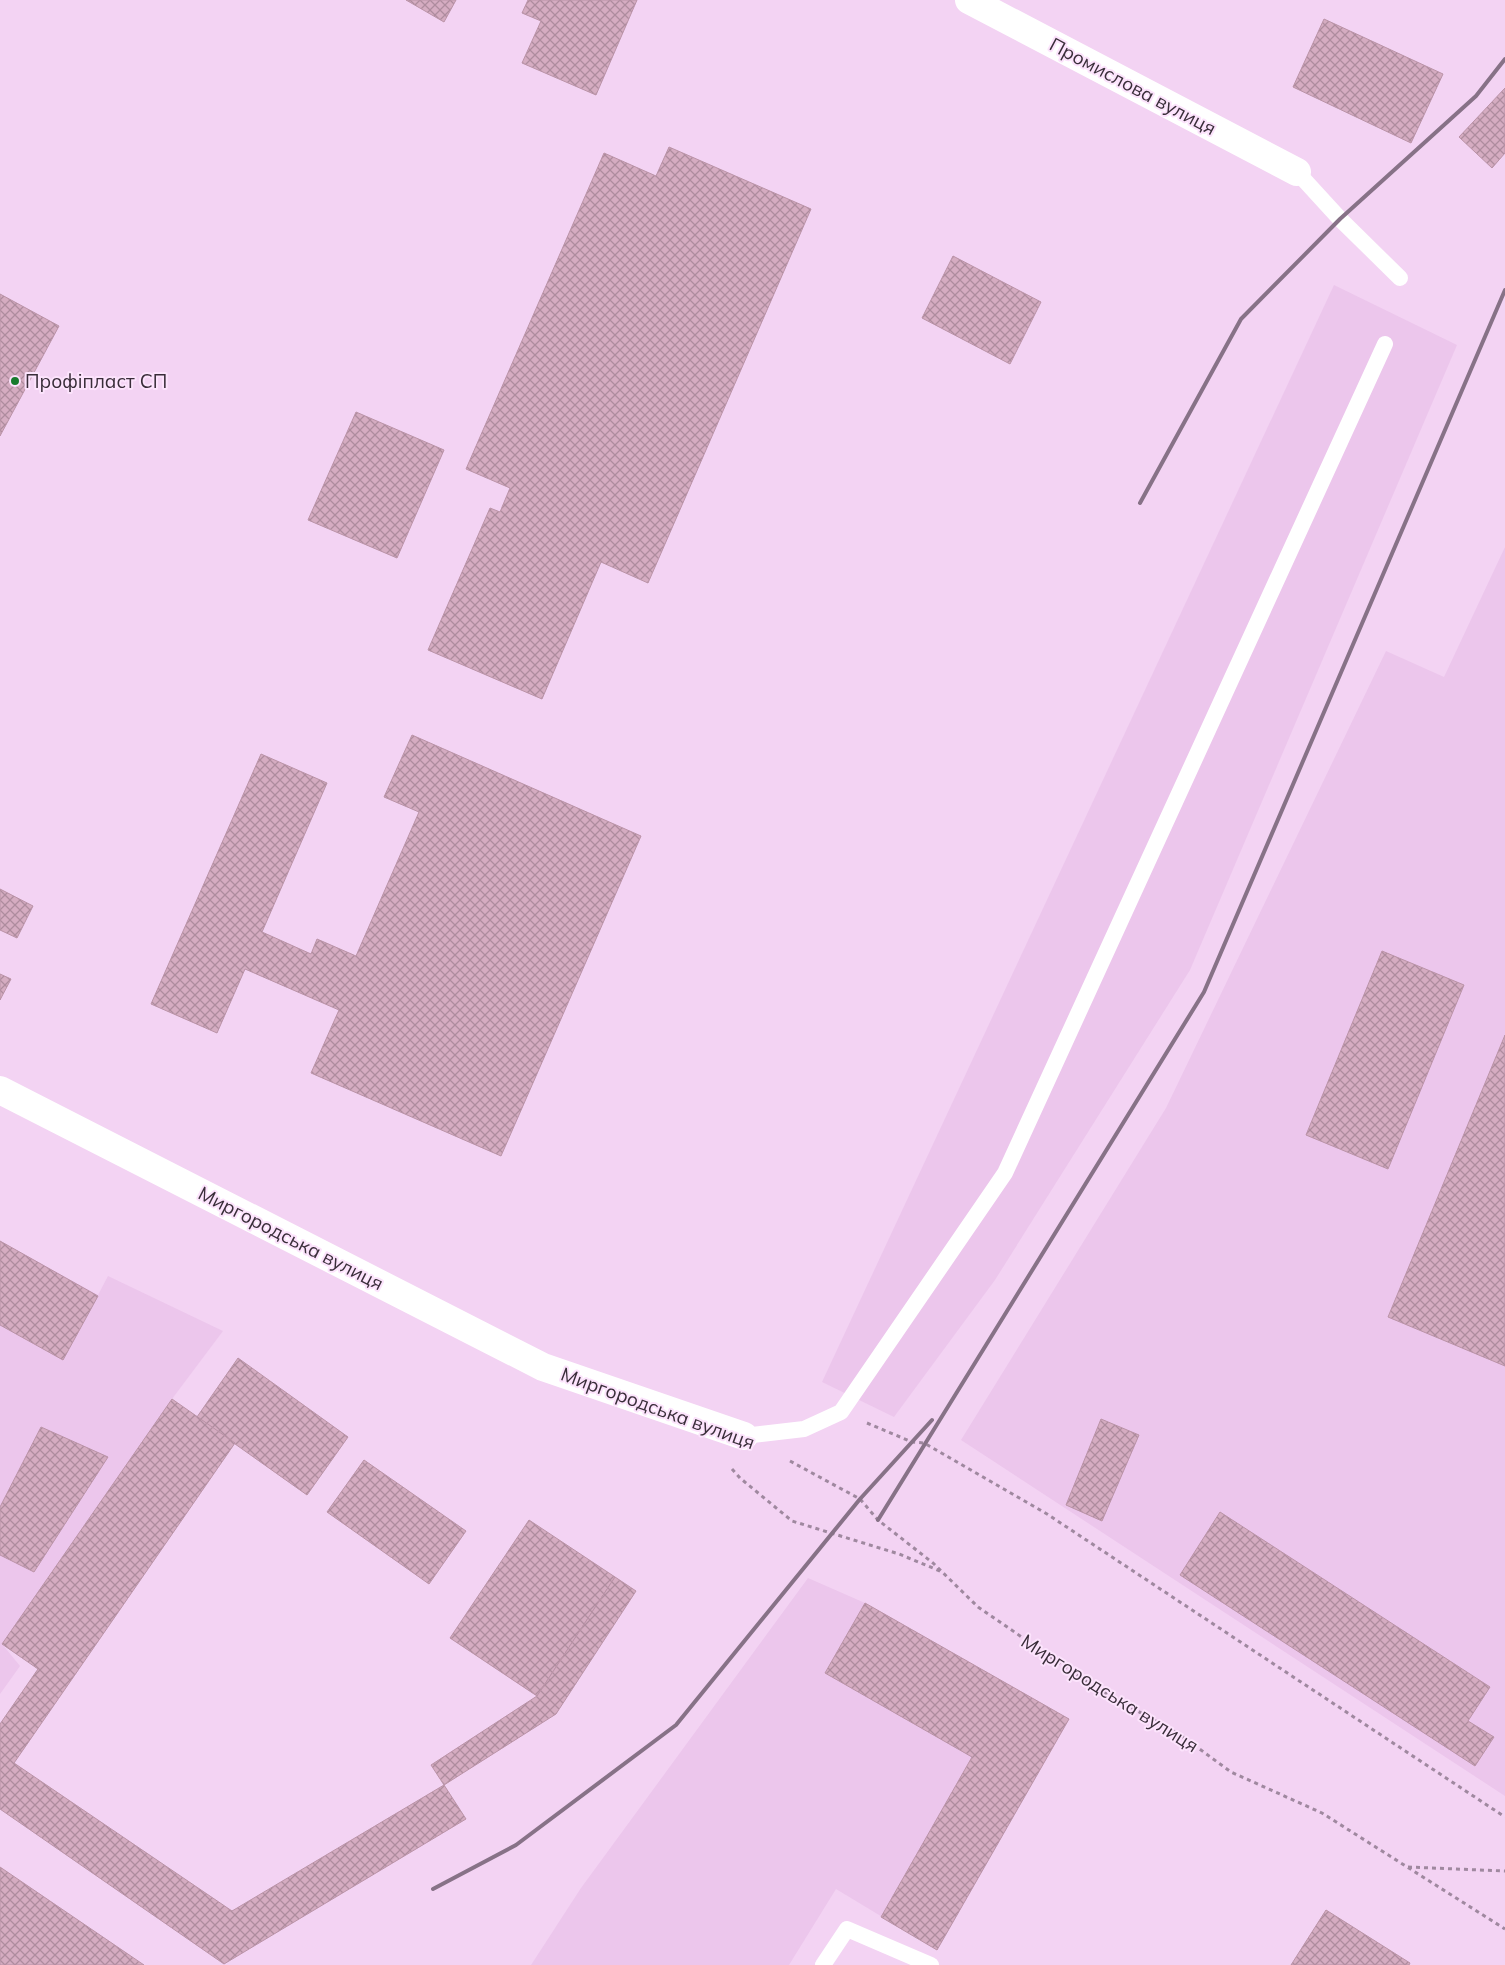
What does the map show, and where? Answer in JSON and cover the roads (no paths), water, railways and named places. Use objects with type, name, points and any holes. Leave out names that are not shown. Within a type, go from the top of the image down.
[{"type":"street","name":"Промислова вулиця","points":[[969,0],[1297,172]]},
{"type":"street","name":"Миргородська вулиця","points":[[0,1090],[543,1367],[744,1436]]},
{"type":"lane","points":[[1297,172],[1340,219],[1400,278]]},
{"type":"lane","points":[[744,1436],[804,1429],[841,1412],[1005,1173],[1385,344]]},
{"type":"lane","points":[[822,1965],[847,1929],[931,1965]]},
{"type":"railway","points":[[1140,503],[1241,319],[1340,219],[1476,96],[1505,59]]},
{"type":"railway","points":[[878,1520],[1204,992],[1505,290]]},
{"type":"railway","points":[[433,1889],[516,1845],[676,1725],[860,1499],[932,1420]]},
{"type":"place","name":"Профіпласт СП","points":[[15,381]]}]
